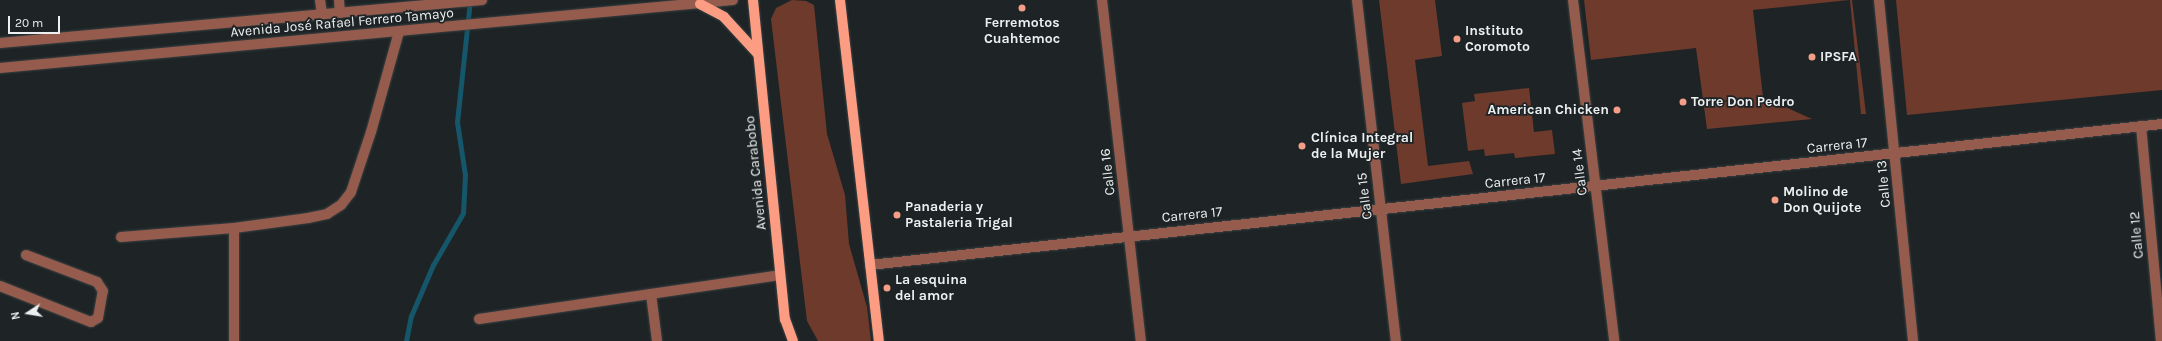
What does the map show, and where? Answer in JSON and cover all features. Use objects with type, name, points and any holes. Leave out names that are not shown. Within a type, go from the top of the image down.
[{"type":"main road","name":"Avenida Carabobo","points":[[752,0],[759,54],[784,319],[793,341]]},
{"type":"main road","points":[[840,0],[879,341]]},
{"type":"main road","points":[[700,4],[724,17],[738,29],[759,54]]},
{"type":"street","points":[[320,0],[322,14]]},
{"type":"street","points":[[339,0],[340,12]]},
{"type":"street","name":"Avenida José Rafael Ferrero Tamayo","points":[[0,44],[482,0]]},
{"type":"street","name":"Avenida José Rafael Ferrero Tamayo","points":[[0,68],[733,0]]},
{"type":"street","name":"Calle 16","points":[[1102,0],[1142,341]]},
{"type":"street","name":"Calle 15","points":[[1357,0],[1396,341]]},
{"type":"street","name":"Calle 14","points":[[1573,0],[1614,341]]},
{"type":"street","name":"Calle 13","points":[[1879,0],[1913,341]]},
{"type":"street","points":[[121,237],[234,228],[308,218],[327,214],[341,205],[351,192],[371,132],[399,32]]},
{"type":"street","name":"Carrera 17","points":[[870,265],[1381,208],[1596,187],[2162,124]]},
{"type":"street","name":"Calle 12","points":[[2141,126],[2161,341]]},
{"type":"street","points":[[234,228],[234,341]]},
{"type":"street","points":[[0,286],[91,322],[98,318],[103,291],[97,282],[26,255]]},
{"type":"street","points":[[479,319],[780,275]]},
{"type":"street","points":[[651,294],[657,341]]},
{"type":"shaded area","points":[[792,0],[806,1],[814,5],[827,134],[845,195],[849,244],[867,307],[871,341],[818,341],[807,321],[771,19],[776,8]]},
{"type":"shaded area","points":[[1379,0],[1435,0],[1442,56],[1415,60],[1428,166],[1469,161],[1473,174],[1401,184]]},
{"type":"shaded area","points":[[1584,0],[1849,0],[1753,10],[1763,97],[1812,119],[1707,129],[1696,48],[1591,60]]},
{"type":"shaded area","points":[[1850,0],[1852,0],[1866,114],[1861,114]]},
{"type":"shaded area","points":[[1896,0],[2162,0],[2162,90],[1907,115]]},
{"type":"shaded area","points":[[1529,88],[1534,132],[1552,130],[1555,154],[1515,158],[1514,153],[1485,156],[1484,149],[1468,151],[1462,103],[1475,101],[1474,94]]},
{"type":"waterway","points":[[406,341],[411,316],[433,265],[463,213],[465,175],[457,122],[470,1]]},
{"type":"place","name":"Ferremotos Cuahtemoc","points":[[1022,8]]},
{"type":"place","name":"Instituto Coromoto","points":[[1457,39]]},
{"type":"place","name":"IPSFA","points":[[1812,57]]},
{"type":"place","name":"Torre Don Pedro","points":[[1683,102]]},
{"type":"place","name":"American Chicken","points":[[1617,110]]},
{"type":"place","name":"Clínica Integral de la Mujer","points":[[1302,146]]},
{"type":"place","name":"Molino de Don Quijote","points":[[1775,200]]},
{"type":"place","name":"Panaderia y Pastaleria Trigal","points":[[897,215]]},
{"type":"place","name":"La esquina del amor","points":[[887,288]]}]
